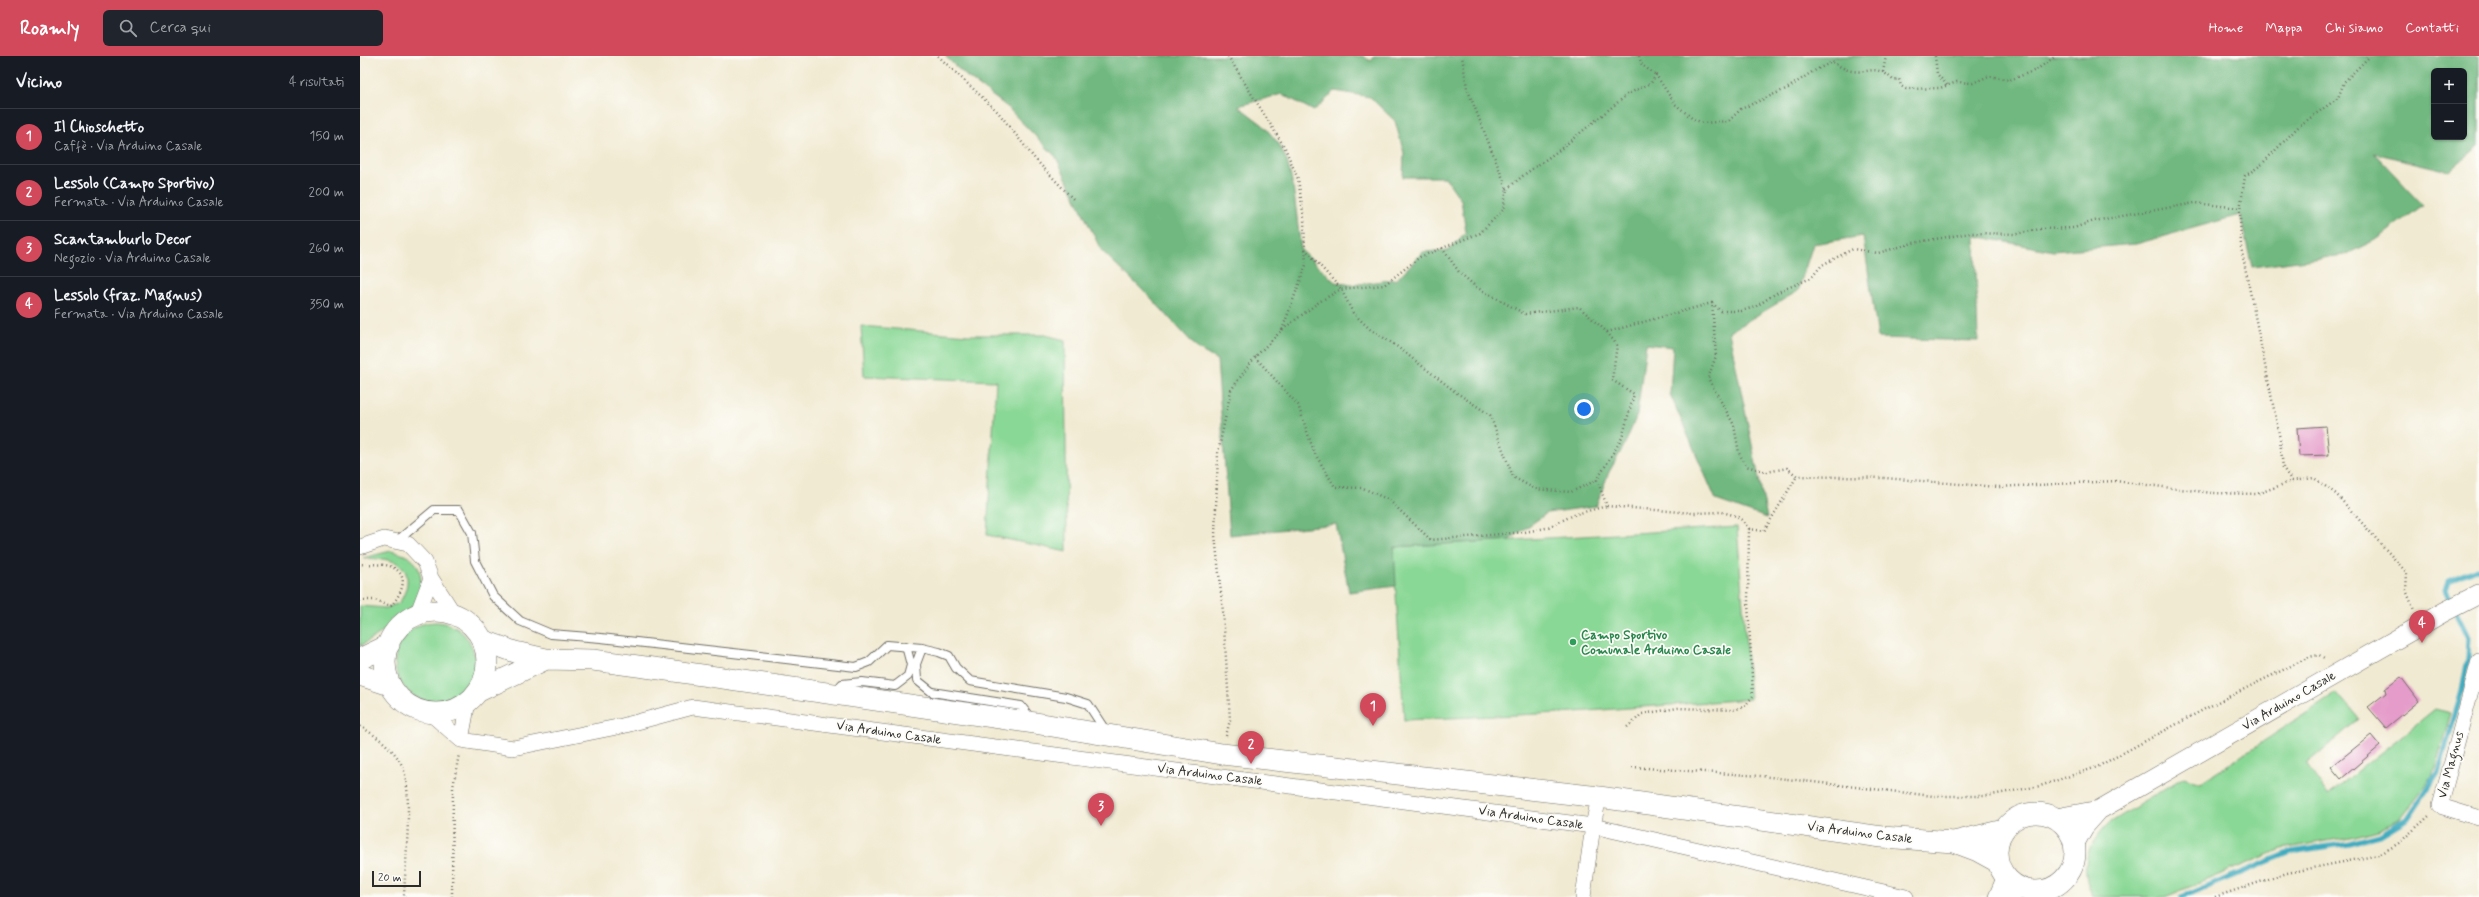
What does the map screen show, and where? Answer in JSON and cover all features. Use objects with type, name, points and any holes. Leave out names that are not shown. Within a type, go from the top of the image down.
[{"type":"main road","points":[[473,697],[487,669],[482,640],[466,621],[454,614],[435,611],[417,615],[399,626],[389,645],[385,668],[390,685],[399,699],[416,709],[430,713],[443,713],[546,659]]},
{"type":"main road","name":"Via Arduino Casale","points":[[482,640],[515,652],[546,659],[592,660],[1035,723],[1222,754],[1598,796],[1882,837],[1954,842]]},
{"type":"main road","points":[[360,659],[389,645]]},
{"type":"main road","points":[[360,675],[390,685]]},
{"type":"main road","points":[[1954,842],[1978,851],[2002,869],[2013,884],[2039,892],[2052,887],[2067,888],[2073,863],[2074,845],[2065,826],[2056,818],[2039,813],[2028,814],[2015,820],[2004,830],[1999,841],[2002,869]]},
{"type":"main road","points":[[1954,842],[2004,830]]},
{"type":"street","points":[[360,547],[366,543],[384,539],[408,544],[425,562],[431,578],[454,614]]},
{"type":"street","points":[[417,615],[431,578]]},
{"type":"street","name":"Via Arduino Casale","points":[[2099,810],[2444,612],[2474,599]]},
{"type":"street","name":"Via Magnus","points":[[2479,661],[2440,806],[2479,818]]},
{"type":"street","points":[[430,713],[461,740],[473,697]]},
{"type":"street","name":"Via Arduino Casale","points":[[461,740],[513,748],[622,726],[693,707],[1594,826],[1598,796]]},
{"type":"street","points":[[2056,818],[2099,810]]},
{"type":"street","points":[[2074,845],[2084,827],[2099,810]]},
{"type":"street","points":[[1583,897],[1594,826],[1906,897]]},
{"type":"street","points":[[1996,897],[2002,869]]},
{"type":"street","points":[[2005,897],[2039,892]]},
{"type":"lane","points":[[397,541],[434,510],[459,510],[472,533],[475,561],[493,596],[520,620],[551,634],[601,638],[856,667],[869,662],[887,645],[922,648],[949,656],[956,668],[970,681],[1066,697],[1088,704],[1108,735]]},
{"type":"lane","points":[[834,695],[842,684],[862,682],[896,686],[908,676],[910,665],[906,646]]},
{"type":"lane","points":[[922,648],[916,664],[917,680],[932,692],[1021,706],[1035,723]]},
{"type":"path","points":[[938,56],[998,112],[1036,159],[1074,199]]},
{"type":"path","points":[[1228,56],[1285,148],[1298,179],[1304,218],[1306,265],[1282,330]]},
{"type":"path","points":[[1222,754],[1230,720],[1223,612],[1215,535],[1218,453],[1231,390],[1255,357],[1282,330],[1319,302],[1341,289],[1384,285],[1420,257],[1480,233],[1503,210],[1507,190],[1467,88],[1462,56]]},
{"type":"path","points":[[1639,56],[1642,65],[1656,75],[1675,104],[1693,119],[1703,123],[1729,120],[1741,109],[1788,88],[1812,72],[1832,62],[1852,71],[1870,69],[1883,72],[1893,80],[1899,79],[1901,86],[1906,90],[1940,88],[1957,82],[1973,83],[1989,76],[2010,80],[2036,70],[2056,56]]},
{"type":"path","points":[[1883,72],[1886,56]]},
{"type":"path","points":[[1935,56],[1937,74],[1948,86]]},
{"type":"path","points":[[2292,481],[2283,468],[2280,439],[2241,247],[2240,208],[2245,176],[2261,166],[2300,126],[2338,98],[2344,82],[2370,56]]},
{"type":"path","points":[[1507,190],[1525,174],[1558,151],[1628,94],[1651,83],[1656,75]]},
{"type":"path","points":[[1712,303],[1721,311],[1741,311],[1755,307],[1778,292],[1811,278],[1822,265],[1853,249],[1878,253],[1913,243],[1970,233],[2016,234],[2040,229],[2074,228],[2094,221],[2195,203],[2240,208]]},
{"type":"path","points":[[1305,249],[1341,289],[1353,313],[1370,329],[1395,345],[1457,393],[1490,416],[1513,477],[1535,489],[1571,492],[1597,480],[1622,438],[1634,394],[1612,380],[1617,345],[1607,332],[1579,307],[1525,314],[1476,287],[1459,272],[1442,248]]},
{"type":"path","points":[[1607,332],[1712,303]]},
{"type":"path","points":[[1712,303],[1716,356],[1708,378],[1734,425],[1739,453],[1746,466],[1767,472],[1787,468],[1797,476],[1884,478],[1998,486],[2115,481],[2212,493],[2257,494],[2292,481],[2314,478],[2336,494],[2355,513],[2407,574],[2406,590],[2420,626]]},
{"type":"path","points":[[1255,357],[1298,405],[1314,452],[1335,486],[1363,488],[1389,500],[1431,540],[1525,532],[1546,528],[1576,514],[1607,506],[1693,512],[1722,512],[1737,516],[1748,529],[1748,603],[1754,696],[1744,707],[1733,710],[1678,708],[1642,714],[1625,729]]},
{"type":"path","points":[[1748,529],[1764,531],[1797,476]]},
{"type":"path","points":[[1597,480],[1607,506]]},
{"type":"path","points":[[360,564],[391,566],[401,574],[403,584],[399,596],[391,606],[375,600],[360,600]]},
{"type":"path","points":[[1632,767],[1761,776],[1933,796],[1986,796],[2040,786],[2097,768],[2216,703],[2309,657],[2319,655],[2327,659],[2339,672]]},
{"type":"path","points":[[360,726],[386,745],[396,755],[403,769],[407,809],[404,897]]},
{"type":"path","points":[[452,897],[453,787],[461,740]]},
{"type":"path","points":[[2215,897],[2287,873],[2379,855],[2400,843],[2440,806]]},
{"type":"green space","points":[[945,56],[1363,56],[1370,61],[1374,56],[2479,56],[2479,146],[2449,171],[2374,153],[2423,205],[2379,238],[2345,255],[2252,267],[2240,215],[2136,244],[2053,251],[1975,236],[1978,341],[1878,338],[1863,236],[1813,244],[1798,291],[1729,332],[1767,518],[1716,500],[1670,394],[1673,347],[1646,344],[1637,415],[1625,444],[1609,472],[1596,506],[1547,513],[1509,540],[1394,547],[1396,586],[1349,592],[1336,524],[1230,535],[1217,360],[1198,349],[1152,299],[1101,250],[1056,157],[1006,106],[966,76]],"holes":[[[1335,91],[1370,97],[1395,121],[1404,153],[1403,177],[1445,177],[1461,200],[1466,232],[1449,250],[1423,252],[1397,279],[1352,285],[1335,282],[1301,250],[1293,185],[1287,161],[1279,144],[1263,125],[1238,106],[1282,94],[1314,111]]]},
{"type":"green space","points":[[861,326],[968,335],[1045,335],[1065,340],[1067,552],[987,535],[996,381],[864,376]]},
{"type":"green space","name":"Campo Sportivo Comunale Arduino Casale","points":[[1737,527],[1750,699],[1561,713],[1404,720],[1393,547]]},
{"type":"green space","points":[[391,551],[405,555],[416,564],[420,576],[421,592],[418,599],[412,606],[395,622],[360,646],[360,606],[386,608],[399,603],[407,585],[406,573],[399,564],[385,559],[363,558]]},
{"type":"green space","points":[[435,622],[450,625],[463,634],[472,647],[475,662],[472,677],[463,690],[450,699],[435,702],[420,699],[407,690],[398,677],[395,662],[398,647],[407,634],[420,625]]},
{"type":"green space","points":[[2337,693],[2359,719],[2306,764],[2328,795],[2435,709],[2451,713],[2432,777],[2399,820],[2378,830],[2355,836],[2282,849],[2165,897],[2093,897],[2086,876],[2087,858],[2094,841],[2108,824],[2184,777],[2200,783]]},
{"type":"building","points":[[2326,426],[2329,455],[2299,456],[2297,428]]},
{"type":"building","points":[[2401,677],[2419,701],[2386,728],[2368,707],[2386,693],[2385,689]]},
{"type":"building","points":[[2371,735],[2380,746],[2341,779],[2331,767]]},
{"type":"waterway","points":[[2182,897],[2291,852],[2349,843],[2380,835],[2408,818],[2438,773],[2462,691],[2468,658],[2469,638],[2445,590],[2448,581],[2479,568]]},
{"type":"place","name":"Campo Sportivo Comunale Arduino Casale","points":[[1573,642]]},
{"type":"place","name":"Lessolo (fraz. Magnus)","points":[[2422,643]]},
{"type":"place","name":"Il Chioschetto","points":[[1373,726]]},
{"type":"place","name":"Lessolo (Campo Sportivo)","points":[[1251,764]]},
{"type":"place","name":"Scantamburlo Decor","points":[[1101,826]]}]
